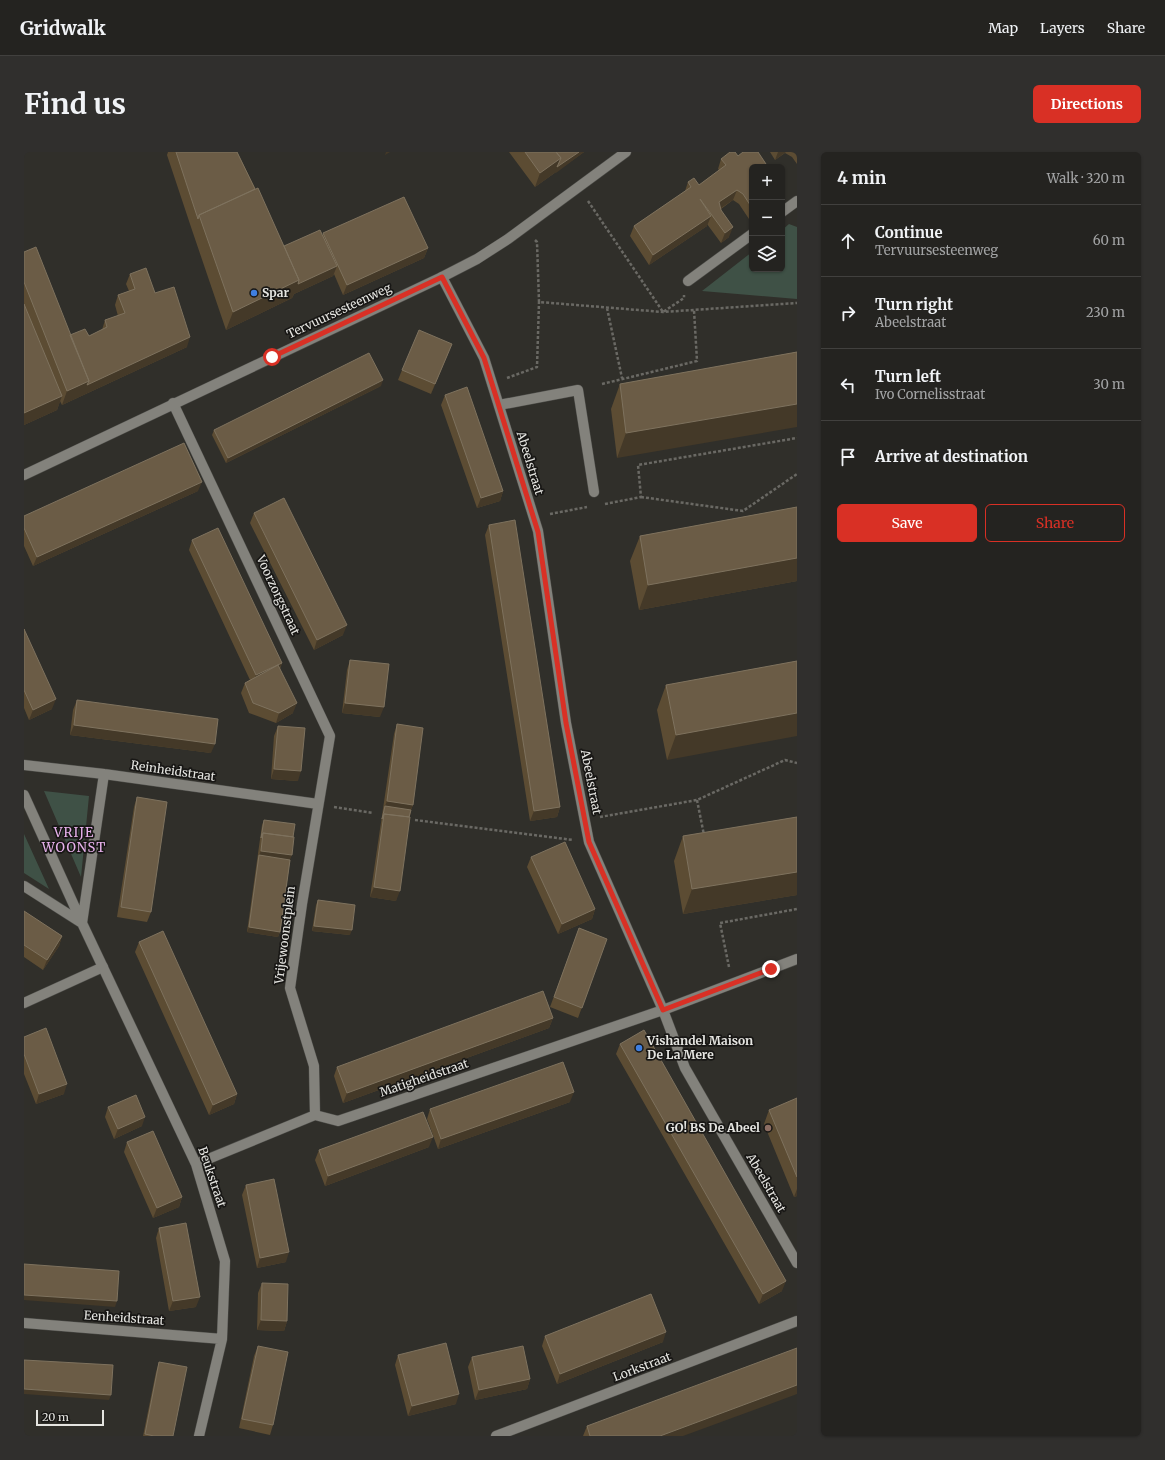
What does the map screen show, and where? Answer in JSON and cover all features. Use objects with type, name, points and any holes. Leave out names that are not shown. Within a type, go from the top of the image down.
[{"type":"street","name":"Tervuursesteenweg","points":[[24,475],[477,259],[508,240],[626,152]]},
{"type":"street","points":[[785,210],[797,201]]},
{"type":"street","points":[[688,280],[749,236]]},
{"type":"street","name":"Abeelstraat","points":[[442,277],[484,358],[538,532],[566,723],[589,842],[663,1010],[685,1068],[797,1263]]},
{"type":"street","points":[[499,405],[578,390],[594,492]]},
{"type":"street","name":"Voorzorgstraat","points":[[173,403],[330,736],[318,804]]},
{"type":"street","name":"Reinheidstraat","points":[[24,765],[104,774],[318,804]]},
{"type":"street","points":[[24,886],[82,923],[104,774]]},
{"type":"street","name":"Beukstraat","points":[[24,795],[82,923],[196,1164],[225,1261],[222,1339],[199,1436]]},
{"type":"street","name":"Vrijewoonstplein","points":[[315,1115],[314,1066],[290,988],[318,804]]},
{"type":"street","name":"Matigheidstraat","points":[[315,1115],[338,1121],[663,1010],[797,959]]},
{"type":"street","points":[[24,1003],[103,967]]},
{"type":"street","points":[[196,1164],[315,1115]]},
{"type":"street","name":"Lorkstraat","points":[[496,1436],[797,1321]]},
{"type":"street","name":"Eenheidstraat","points":[[24,1323],[222,1339]]},
{"type":"path","points":[[578,188],[663,312]]},
{"type":"path","points":[[492,384],[537,367],[539,302],[537,242],[526,227]]},
{"type":"path","points":[[663,312],[684,298],[688,280]]},
{"type":"path","points":[[539,302],[663,312],[797,304]]},
{"type":"path","points":[[607,308],[622,378]]},
{"type":"path","points":[[602,384],[697,361],[694,310]]},
{"type":"path","points":[[641,498],[638,465],[797,438]]},
{"type":"path","points":[[605,504],[641,498],[743,511],[797,474]]},
{"type":"path","points":[[534,518],[590,506]]},
{"type":"path","points":[[585,820],[697,800],[785,760],[797,763]]},
{"type":"path","points":[[697,800],[704,835],[712,833]]},
{"type":"path","points":[[318,804],[373,813]]},
{"type":"path","points":[[416,820],[589,842]]},
{"type":"path","points":[[732,984],[720,922],[797,909]]},
{"type":"green space","points":[[789,224],[797,227],[797,299],[702,291],[749,254],[749,272],[785,272],[785,227]]},
{"type":"green space","points":[[44,791],[89,796],[81,877]]},
{"type":"green space","points":[[24,834],[49,889],[24,873]]},
{"type":"building","points":[[176,152],[237,152],[255,189],[199,215],[198,219]]},
{"type":"building","points":[[525,152],[556,152],[561,158],[540,173]]},
{"type":"building","points":[[556,152],[579,152],[557,167],[561,158]]},
{"type":"building","points":[[730,152],[735,152],[738,156],[743,152],[758,152],[766,164],[749,164],[749,203],[743,194],[737,190],[719,202],[721,210],[733,227],[725,233],[700,199],[711,216],[653,255],[634,226],[691,187],[688,182],[694,178],[699,185],[726,165],[721,159]]},
{"type":"building","points":[[258,188],[299,280],[233,312],[199,215]]},
{"type":"building","points":[[404,197],[428,248],[347,285],[323,233]]},
{"type":"building","points":[[320,230],[337,266],[298,284],[299,280],[284,246]]},
{"type":"building","points":[[36,247],[89,381],[67,391],[24,282],[24,252]]},
{"type":"building","points":[[146,268],[155,293],[174,287],[190,337],[87,385],[89,381],[70,335],[85,329],[89,336],[107,327],[105,320],[125,313],[118,295],[135,289],[130,274]]},
{"type":"building","points":[[24,304],[62,396],[24,413]]},
{"type":"building","points":[[419,330],[452,344],[435,384],[402,370]]},
{"type":"building","points":[[797,352],[797,404],[626,433],[620,384]]},
{"type":"building","points":[[369,353],[383,380],[228,458],[214,430]]},
{"type":"building","points":[[467,387],[503,491],[481,498],[445,395]]},
{"type":"building","points":[[184,443],[202,482],[37,557],[24,528],[24,516]]},
{"type":"building","points":[[284,498],[347,625],[317,640],[254,513]]},
{"type":"building","points":[[797,507],[797,558],[648,585],[640,536]]},
{"type":"building","points":[[515,520],[560,807],[534,811],[489,525]]},
{"type":"building","points":[[218,528],[282,663],[256,675],[192,540]]},
{"type":"building","points":[[24,629],[56,699],[33,710],[24,690]]},
{"type":"building","points":[[350,660],[389,664],[384,707],[345,703]]},
{"type":"building","points":[[797,661],[797,713],[676,735],[666,685]]},
{"type":"building","points":[[278,665],[297,703],[279,713],[253,703],[245,683]]},
{"type":"building","points":[[77,700],[218,719],[215,744],[74,725]]},
{"type":"building","points":[[397,724],[423,728],[413,805],[387,801]]},
{"type":"building","points":[[278,726],[305,728],[301,771],[274,769]]},
{"type":"building","points":[[137,797],[167,802],[151,912],[121,907]]},
{"type":"building","points":[[385,806],[411,810],[409,817],[384,814],[382,819]]},
{"type":"building","points":[[384,814],[410,817],[400,891],[374,887]]},
{"type":"building","points":[[797,817],[797,872],[692,889],[683,836]]},
{"type":"building","points":[[264,820],[295,824],[293,837],[263,833],[261,838]]},
{"type":"building","points":[[263,833],[294,837],[292,855],[261,851]]},
{"type":"building","points":[[565,842],[595,909],[562,924],[531,857]]},
{"type":"building","points":[[259,855],[290,860],[280,932],[249,927]]},
{"type":"building","points":[[318,900],[355,905],[352,930],[314,926]]},
{"type":"building","points":[[24,911],[62,936],[47,960],[24,945]]},
{"type":"building","points":[[579,928],[607,939],[582,1008],[554,997]]},
{"type":"building","points":[[163,931],[237,1094],[213,1105],[139,942]]},
{"type":"building","points":[[543,991],[553,1018],[347,1093],[337,1067]]},
{"type":"building","points":[[46,1028],[67,1084],[39,1094],[24,1054],[24,1037]]},
{"type":"building","points":[[644,1030],[786,1281],[763,1294],[620,1044]]},
{"type":"building","points":[[563,1062],[574,1092],[441,1139],[430,1109]]},
{"type":"building","points":[[136,1095],[145,1117],[118,1129],[108,1107]]},
{"type":"building","points":[[797,1098],[797,1177],[769,1110]]},
{"type":"building","points":[[423,1112],[433,1137],[328,1176],[319,1150]]},
{"type":"building","points":[[153,1131],[182,1197],[157,1208],[127,1142]]},
{"type":"building","points":[[274,1179],[289,1252],[260,1258],[246,1185]]},
{"type":"building","points":[[186,1223],[200,1297],[173,1301],[159,1228]]},
{"type":"building","points":[[24,1264],[119,1271],[117,1301],[24,1295]]},
{"type":"building","points":[[262,1283],[288,1284],[287,1321],[261,1320]]},
{"type":"building","points":[[651,1294],[666,1332],[560,1374],[545,1336]]},
{"type":"building","points":[[446,1343],[459,1394],[412,1406],[398,1355]]},
{"type":"building","points":[[258,1346],[288,1352],[273,1425],[242,1419]]},
{"type":"building","points":[[523,1346],[530,1379],[479,1390],[472,1357]]},
{"type":"building","points":[[797,1348],[797,1385],[660,1436],[590,1436],[587,1426]]},
{"type":"building","points":[[24,1360],[113,1365],[111,1395],[24,1389]]},
{"type":"building","points":[[159,1362],[187,1367],[173,1436],[154,1436],[145,1434]]},
{"type":"place","name":"Spar","points":[[254,293]]},
{"type":"place","name":"Vishandel Maison De La Mere","points":[[639,1048]]},
{"type":"place","name":"GO! BS De Abeel","points":[[768,1128]]},
{"type":"district","name":"VRIJE WOONST","points":[[74,840]]},
{"type":"route","points":[[272,357],[442,277],[484,358],[538,532],[566,723],[589,842],[663,1010],[771,969]]}]
